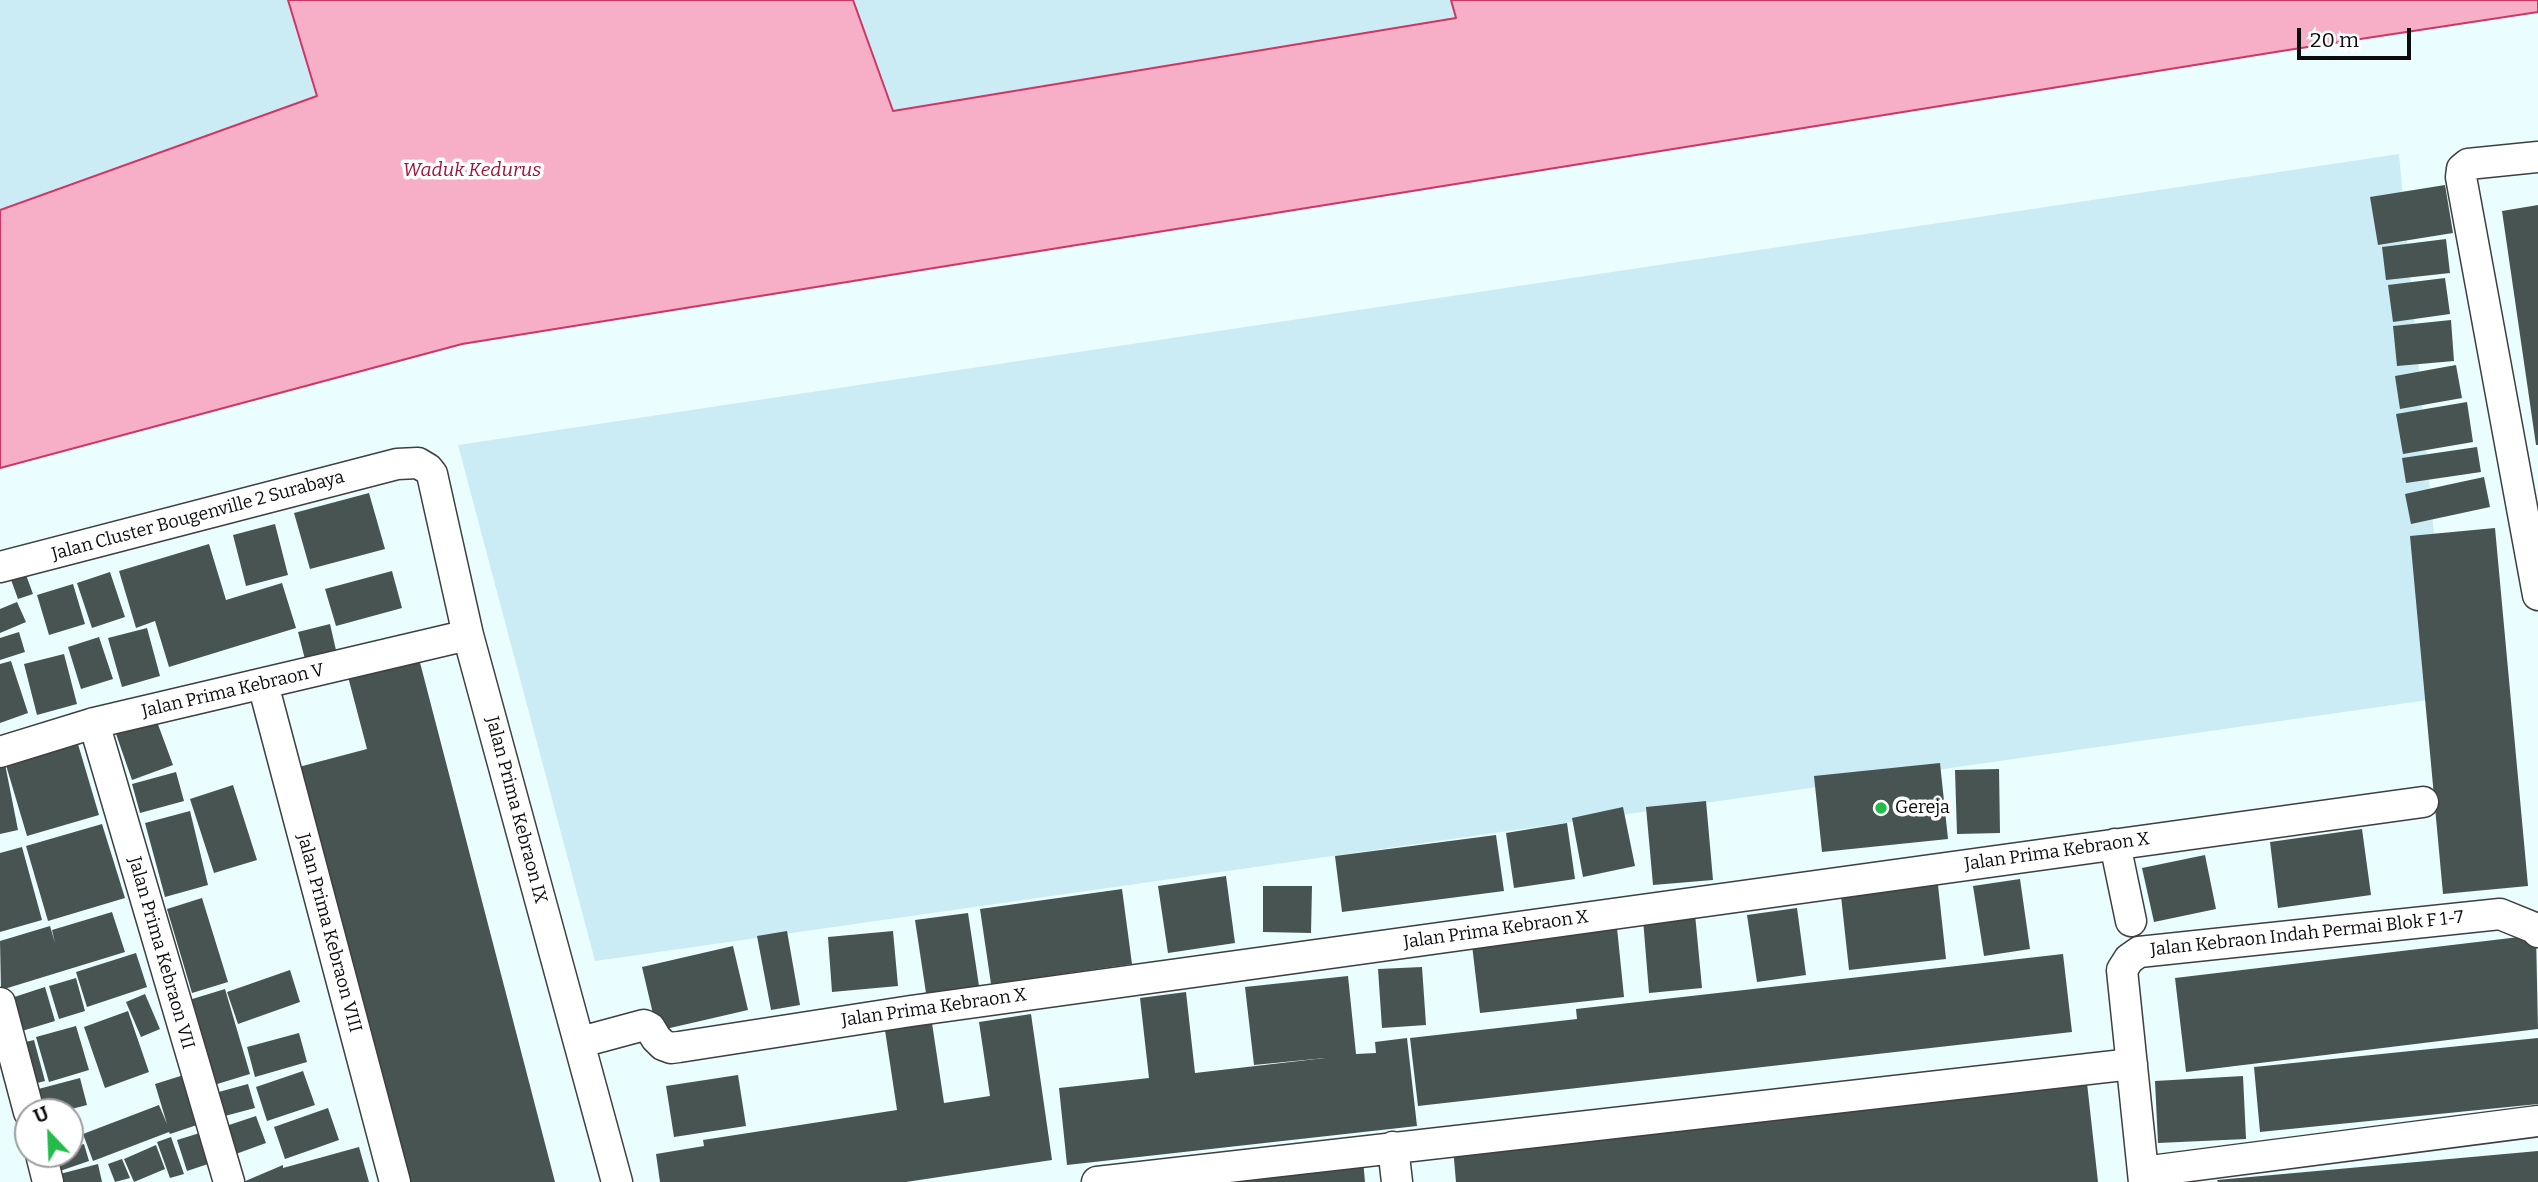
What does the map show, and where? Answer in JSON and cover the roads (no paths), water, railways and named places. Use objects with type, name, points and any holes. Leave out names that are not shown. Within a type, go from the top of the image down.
[{"type":"street","points":[[2538,158],[2468,164],[2462,169],[2461,177],[2538,595]]},
{"type":"street","name":"Jalan Prima Kebraon IX","points":[[397,464],[418,463],[432,474],[468,635],[591,1040],[617,1182]]},
{"type":"street","name":"Jalan Cluster Bougenville 2 Surabaya","points":[[0,567],[397,464]]},
{"type":"street","name":"Jalan Prima Kebraon V","points":[[0,752],[94,723],[468,635]]},
{"type":"street","name":"Jalan Prima Kebraon VIII","points":[[263,684],[395,1182]]},
{"type":"street","name":"Jalan Prima Kebraon VII","points":[[94,723],[229,1182]]},
{"type":"street","name":"Jalan Prima Kebraon X","points":[[591,1040],[648,1026],[663,1045],[679,1047],[911,1010],[2423,802]]},
{"type":"street","points":[[2115,844],[2131,921]]},
{"type":"street","name":"Jalan Kebraon Indah Permai Blok F 1-7","points":[[2132,1064],[2122,970],[2129,959],[2139,952],[2500,914],[2537,929],[2538,932]]},
{"type":"street","points":[[0,1003],[25,1098]]},
{"type":"street","points":[[1097,1182],[2132,1064],[2144,1177],[2538,1121]]},
{"type":"street","points":[[1394,1147],[1397,1182]]},
{"type":"water","name":"Waduk Kedurus","points":[[288,0],[853,0],[893,111],[1456,18],[1451,0],[2538,0],[2538,12],[462,344],[0,468],[0,210],[317,96]]},
{"type":"place","name":"Gereja","points":[[1881,808]]}]
